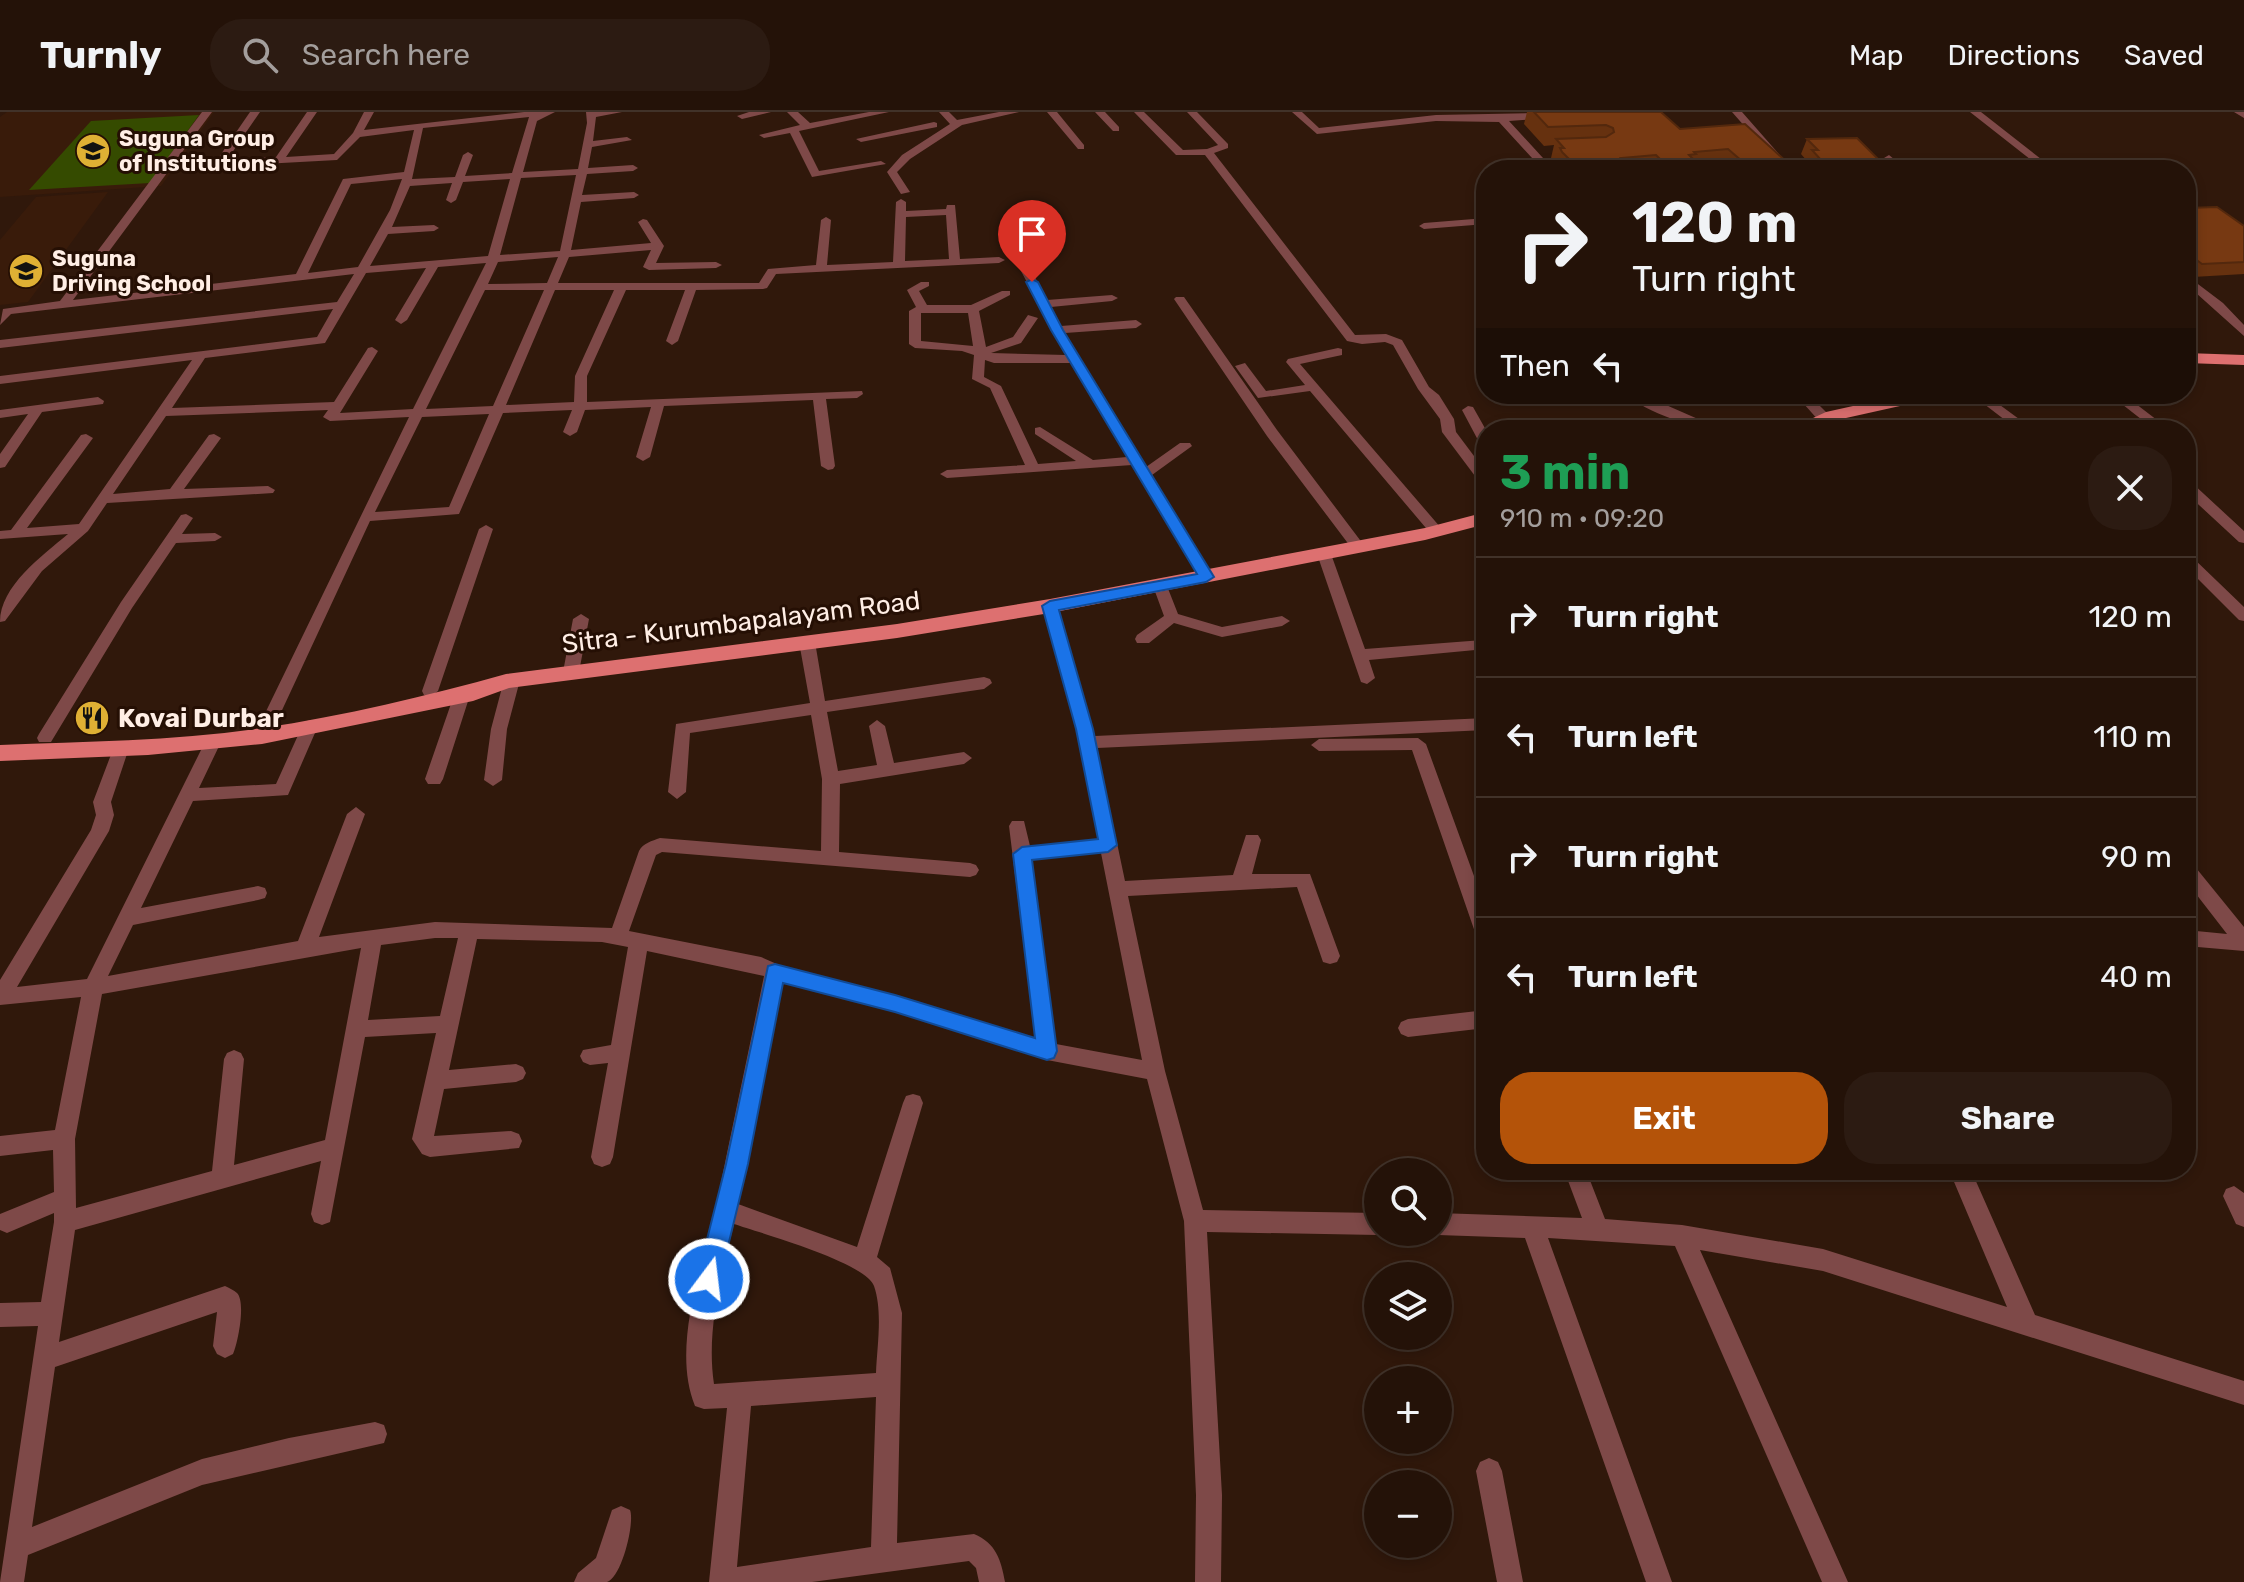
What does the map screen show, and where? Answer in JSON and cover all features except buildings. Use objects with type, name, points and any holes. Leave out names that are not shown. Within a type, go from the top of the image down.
[{"type":"main road","points":[[2196,358],[2244,360]]},
{"type":"main road","points":[[1825,419],[1888,404]]},
{"type":"main road","name":"Sitra - Kurumbapalayam Road","points":[[0,753],[213,742],[266,729],[310,726],[462,695],[509,680],[807,642],[1050,606],[1324,554],[1476,521]]},
{"type":"main road","points":[[0,739],[266,729],[476,681],[509,680]]},
{"type":"street","points":[[63,305],[207,112]]},
{"type":"street","points":[[220,163],[255,112]]},
{"type":"street","points":[[279,160],[312,112]]},
{"type":"street","points":[[167,166],[337,157],[357,134],[369,112]]},
{"type":"street","points":[[357,134],[549,112]]},
{"type":"street","points":[[266,729],[365,517],[493,260],[532,120],[549,112]]},
{"type":"street","points":[[365,517],[454,511],[565,254],[592,113],[617,112]]},
{"type":"street","points":[[742,116],[766,112]]},
{"type":"street","points":[[792,112],[808,127]]},
{"type":"street","points":[[764,135],[884,112]]},
{"type":"street","points":[[944,112],[958,123]]},
{"type":"street","points":[[892,172],[906,157],[958,123],[1012,112]]},
{"type":"street","points":[[1052,112],[1081,147]]},
{"type":"street","points":[[1100,112],[1116,129]]},
{"type":"street","points":[[1139,112],[1180,153],[1208,152],[1225,146],[1192,112]]},
{"type":"street","points":[[1297,112],[1317,131],[1414,115],[1469,115],[1502,119],[1593,112]]},
{"type":"street","points":[[1737,112],[1779,160]]},
{"type":"street","points":[[1750,112],[1790,160]]},
{"type":"street","points":[[1975,112],[2037,160]]},
{"type":"street","points":[[2239,112],[2244,115]]},
{"type":"street","points":[[1502,119],[1540,160]]},
{"type":"street","points":[[846,120],[892,172],[902,203],[899,265]]},
{"type":"street","points":[[793,130],[816,175],[934,125]]},
{"type":"street","points":[[0,380],[321,340],[384,231],[417,153],[419,126]]},
{"type":"street","points":[[588,145],[627,140]]},
{"type":"street","points":[[1208,152],[1351,338],[1386,338],[1398,343],[1424,389],[1434,398],[1447,419],[1449,432],[1476,468]]},
{"type":"street","points":[[1533,152],[1546,152]]},
{"type":"street","points":[[451,200],[468,155]]},
{"type":"street","points":[[299,279],[347,181],[633,168]]},
{"type":"street","points":[[576,199],[634,195]]},
{"type":"street","points":[[902,203],[951,209],[955,262]]},
{"type":"street","points":[[821,268],[826,220]]},
{"type":"street","points":[[643,222],[658,246]]},
{"type":"street","points":[[1424,226],[1476,222]]},
{"type":"street","points":[[384,231],[434,228]]},
{"type":"street","points":[[0,321],[7,311],[362,270],[658,246]]},
{"type":"street","points":[[658,246],[649,267],[716,265]]},
{"type":"street","points":[[481,287],[763,286],[772,271],[999,260]]},
{"type":"street","points":[[1021,260],[1057,330],[1206,577]]},
{"type":"street","points":[[401,320],[434,264]]},
{"type":"street","points":[[923,309],[913,290],[925,284]]},
{"type":"street","points":[[570,432],[580,406],[581,376],[622,286]]},
{"type":"street","points":[[672,341],[692,286]]},
{"type":"street","points":[[2196,286],[2244,332]]},
{"type":"street","points":[[1006,293],[973,309],[915,311],[915,344],[964,347],[1004,359],[1074,359]]},
{"type":"street","points":[[1043,304],[1112,298]]},
{"type":"street","points":[[1180,299],[1272,433],[1358,547]]},
{"type":"street","points":[[0,344],[339,305]]},
{"type":"street","points":[[973,309],[980,353],[978,379],[995,386],[1033,468]]},
{"type":"street","points":[[980,353],[1017,340],[1032,318]]},
{"type":"street","points":[[1057,330],[1136,324]]},
{"type":"street","points":[[372,351],[330,417],[857,394]]},
{"type":"street","points":[[1338,352],[1292,362],[1436,531]]},
{"type":"street","points":[[0,617],[37,568],[83,528],[202,354]]},
{"type":"street","points":[[1241,366],[1263,395],[1314,387]]},
{"type":"street","points":[[819,395],[828,466]]},
{"type":"street","points":[[0,414],[98,401]]},
{"type":"street","points":[[643,457],[659,403]]},
{"type":"street","points":[[1650,404],[1691,420]]},
{"type":"street","points":[[1811,404],[1825,419]]},
{"type":"street","points":[[1991,404],[2013,420]]},
{"type":"street","points":[[2128,404],[2150,420]]},
{"type":"street","points":[[162,412],[338,406]]},
{"type":"street","points":[[0,464],[38,409]]},
{"type":"street","points":[[1468,410],[1476,424]]},
{"type":"street","points":[[1040,431],[1090,464]]},
{"type":"street","points":[[7,534],[86,438]]},
{"type":"street","points":[[174,493],[214,438]]},
{"type":"street","points":[[1143,475],[1185,446]]},
{"type":"street","points":[[947,474],[1135,461]]},
{"type":"street","points":[[105,499],[268,490]]},
{"type":"street","points":[[2196,494],[2244,539]]},
{"type":"street","points":[[45,738],[186,518]]},
{"type":"street","points":[[7,534],[83,528]]},
{"type":"street","points":[[430,691],[486,529]]},
{"type":"street","points":[[172,539],[215,537]]},
{"type":"street","points":[[1324,554],[1367,678]]},
{"type":"street","points":[[2196,569],[2244,616]]},
{"type":"street","points":[[1160,586],[1172,617]]},
{"type":"street","points":[[1050,606],[1087,742],[1155,1071],[1195,1221],[1209,1495],[1208,1582]]},
{"type":"street","points":[[1172,617],[1222,632],[1282,621]]},
{"type":"street","points":[[1143,639],[1172,617]]},
{"type":"street","points":[[571,672],[581,619]]},
{"type":"street","points":[[807,642],[831,779],[830,858]]},
{"type":"street","points":[[1359,655],[1476,646]]},
{"type":"street","points":[[493,780],[509,680]]},
{"type":"street","points":[[677,792],[682,728],[984,683]]},
{"type":"street","points":[[434,779],[462,695]]},
{"type":"street","points":[[1087,742],[1476,724]]},
{"type":"street","points":[[186,795],[282,790],[310,726]]},
{"type":"street","points":[[877,726],[887,770]]},
{"type":"street","points":[[11,1582],[65,1222],[64,1139],[93,987],[213,742]]},
{"type":"street","points":[[1319,745],[1418,744],[1476,907]]},
{"type":"street","points":[[0,997],[100,831],[105,815],[102,802],[121,748]]},
{"type":"street","points":[[831,779],[964,758]]},
{"type":"street","points":[[305,948],[356,814]]},
{"type":"street","points":[[1018,826],[1047,1051]]},
{"type":"street","points":[[1240,883],[1252,840]]},
{"type":"street","points":[[618,937],[648,851],[660,845],[970,870]]},
{"type":"street","points":[[1022,854],[1108,845]]},
{"type":"street","points":[[1117,889],[1304,879],[1330,956]]},
{"type":"street","points":[[2196,881],[2244,942]]},
{"type":"street","points":[[126,919],[258,893]]},
{"type":"street","points":[[0,997],[93,987],[305,948],[435,930],[602,934],[761,965],[775,972],[895,1004],[1047,1051],[1155,1071]]},
{"type":"street","points":[[469,932],[423,1139],[430,1147],[511,1141]]},
{"type":"street","points":[[322,1214],[373,937]]},
{"type":"street","points":[[2196,939],[2244,942]]},
{"type":"street","points":[[602,1157],[639,941]]},
{"type":"street","points":[[775,972],[709,1279],[698,1356],[704,1397],[889,1384]]},
{"type":"street","points":[[1408,1028],[1476,1020]]},
{"type":"street","points":[[356,1029],[448,1024]]},
{"type":"street","points":[[590,1056],[620,1053]]},
{"type":"street","points":[[222,1178],[234,1059]]},
{"type":"street","points":[[435,1081],[516,1073]]},
{"type":"street","points":[[864,1262],[913,1103]]},
{"type":"street","points":[[0,1146],[64,1139]]},
{"type":"street","points":[[65,1222],[334,1147]]},
{"type":"street","points":[[1579,1180],[1598,1229]]},
{"type":"street","points":[[1964,1180],[2027,1325]]},
{"type":"street","points":[[7,1222],[64,1198]]},
{"type":"street","points":[[726,1211],[830,1247],[864,1262],[882,1276],[887,1301],[889,1384],[884,1558]]},
{"type":"street","points":[[1195,1221],[1364,1224]]},
{"type":"street","points":[[1452,1224],[1598,1229],[1682,1236],[1823,1260],[2244,1393]]},
{"type":"street","points":[[1532,1226],[1659,1582]]},
{"type":"street","points":[[1682,1236],[1835,1582]]},
{"type":"street","points":[[44,1359],[225,1298],[230,1302],[225,1346]]},
{"type":"street","points":[[0,1315],[51,1314]]},
{"type":"street","points":[[740,1395],[723,1582],[974,1547],[988,1561],[992,1582]]},
{"type":"street","points":[[17,1546],[202,1472],[289,1450],[375,1434]]},
{"type":"street","points":[[1489,1471],[1510,1582]]},
{"type":"street","points":[[587,1582],[607,1566],[621,1519]]},
{"type":"shaded area","name":"Suguna Group of Institutions","points":[[7,112],[214,112],[161,186],[0,197],[0,117]]},
{"type":"shaded area","name":"Suguna Driving School","points":[[108,192],[28,302],[0,305],[0,240],[36,197]]},
{"type":"green space","points":[[199,115],[150,183],[29,190],[91,121]]},
{"type":"place","name":"Suguna Group of Institutions","points":[[93,151]]},
{"type":"place","name":"Suguna Driving School","points":[[26,271]]},
{"type":"place","name":"Kovai Durbar","points":[[92,718]]},
{"type":"route","points":[[709,1279],[737,1164],[775,972],[895,1004],[1047,1051],[1022,854],[1108,845],[1085,729],[1050,606],[1206,577],[1057,330],[1032,282]]}]
